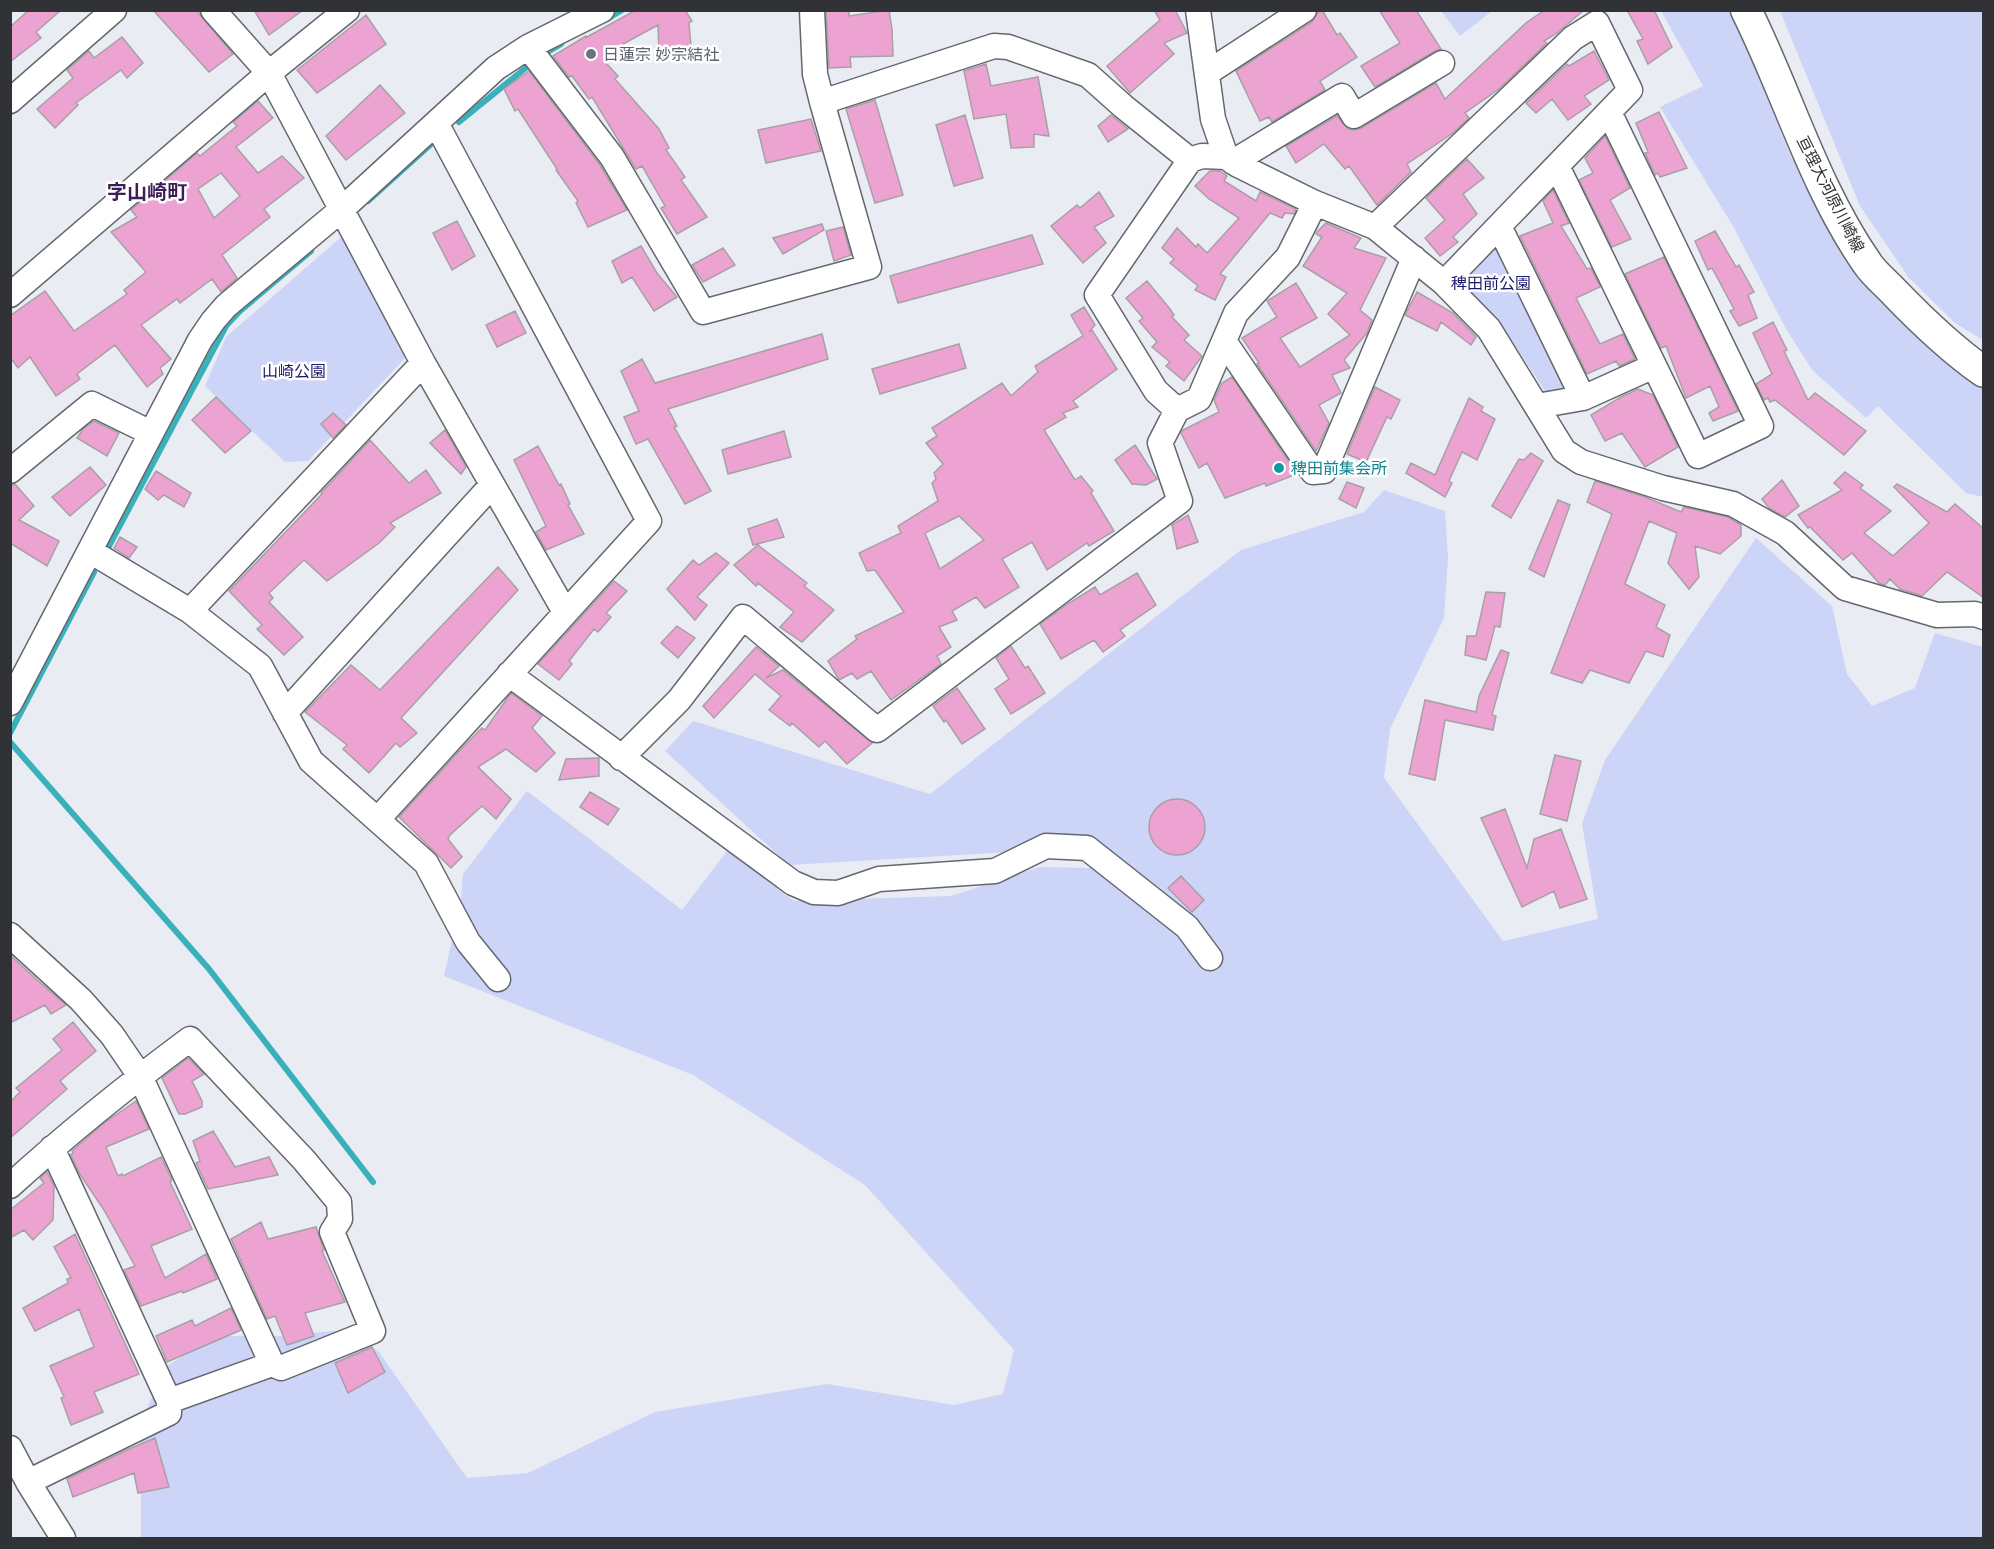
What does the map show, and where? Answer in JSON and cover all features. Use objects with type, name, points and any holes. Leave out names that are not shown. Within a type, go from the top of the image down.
[{"type":"main road","name":"亘理大河原川崎線","points":[[1746,10],[1804,147],[1838,215],[1868,264],[1925,324],[1983,372]]},
{"type":"street","points":[[213,10],[269,73],[423,363],[565,612]]},
{"type":"street","points":[[10,295],[269,73],[347,10]]},
{"type":"street","points":[[10,703],[200,340],[213,321],[226,306],[341,210],[496,68],[534,55],[602,10]]},
{"type":"street","points":[[534,55],[612,157],[703,312],[869,267],[815,74],[812,10]]},
{"type":"street","points":[[1198,10],[1214,118],[1229,159]]},
{"type":"street","points":[[1207,73],[1304,10]]},
{"type":"street","points":[[10,101],[108,12]]},
{"type":"street","points":[[1375,227],[1573,38],[1597,23],[1630,90],[1444,283]]},
{"type":"street","points":[[822,102],[994,46],[1008,47],[1088,75],[1190,160]]},
{"type":"street","points":[[1229,159],[1342,96],[1354,116],[1442,63]]},
{"type":"street","points":[[1557,166],[1698,456],[1761,426],[1609,112]]},
{"type":"street","points":[[378,819],[649,521],[436,123]]},
{"type":"street","points":[[1177,410],[1156,391],[1097,295],[1190,160],[1202,156],[1229,159],[1316,203],[1375,227],[1444,283],[1490,329],[1563,451],[1581,462],[1664,488],[1733,504],[1785,533],[1845,588],[1937,615],[1975,614],[1983,617]]},
{"type":"street","points":[[621,758],[680,700],[743,617],[877,730],[1180,501],[1160,443],[1177,410],[1199,399],[1236,313],[1288,257],[1316,203]]},
{"type":"street","points":[[1499,226],[1583,398]]},
{"type":"street","points":[[1224,341],[1313,472],[1324,471],[1414,258]]},
{"type":"street","points":[[190,611],[423,363]]},
{"type":"street","points":[[1537,406],[1583,398],[1654,366]]},
{"type":"street","points":[[10,471],[92,404],[151,434]]},
{"type":"street","points":[[285,713],[492,485]]},
{"type":"street","points":[[90,551],[190,611],[260,666],[311,761],[426,863],[468,942],[498,979]]},
{"type":"street","points":[[509,674],[793,883],[814,892],[838,893],[879,879],[995,871],[1046,846],[1087,848],[1187,927],[1210,958]]},
{"type":"street","points":[[10,935],[81,1000],[112,1035],[140,1076],[272,1364],[280,1368],[373,1331],[332,1232],[340,1219],[339,1202],[304,1160],[190,1039],[140,1076],[52,1148],[10,1186]]},
{"type":"street","points":[[28,1482],[169,1413],[169,1401],[52,1148]]},
{"type":"street","points":[[169,1401],[272,1364]]},
{"type":"street","points":[[10,1448],[63,1539]]},
{"type":"green space","points":[[1441,11],[1492,11],[1460,36]]},
{"type":"green space","points":[[1661,11],[1731,11],[1790,154],[1844,254],[1896,316],[1958,368],[1983,384],[1983,497],[1966,493],[1878,406],[1866,418],[1812,370],[1785,327],[1733,226],[1660,107],[1703,86]]},
{"type":"green space","points":[[1780,11],[1983,11],[1983,340],[1955,323],[1909,278],[1860,206]]},
{"type":"green space","name":"山崎公園","points":[[347,232],[407,346],[405,358],[308,461],[285,462],[205,386],[226,337]]},
{"type":"green space","name":"稗田前公園","points":[[1498,237],[1572,387],[1547,394],[1509,336],[1489,314],[1460,292],[1458,280]]},
{"type":"green space","points":[[1384,490],[1445,511],[1448,558],[1444,618],[1390,729],[1384,778],[1503,941],[1598,919],[1582,824],[1605,760],[1756,538],[1832,606],[1847,674],[1872,706],[1915,688],[1935,633],[1983,647],[1983,1538],[141,1538],[141,1424],[163,1369],[213,1336],[279,1336],[345,1330],[379,1352],[467,1478],[528,1473],[655,1412],[827,1384],[954,1405],[1003,1394],[1014,1350],[865,1185],[693,1075],[444,976],[461,900],[463,874],[527,791],[682,910],[727,851],[794,901],[951,896],[1040,867],[1089,868],[1098,843],[1011,852],[789,865],[665,751],[693,721],[930,794],[1241,550],[1364,512]]},
{"type":"building","points":[[29,10],[61,10],[36,32],[41,38],[10,62],[10,27]]},
{"type":"building","points":[[153,10],[196,10],[233,54],[209,72]]},
{"type":"building","points":[[254,10],[303,10],[269,35]]},
{"type":"building","points":[[636,10],[685,10],[692,21],[689,23],[692,57],[659,55],[658,25],[623,44],[630,55],[606,63],[618,76],[615,79],[659,129],[669,148],[666,150],[685,177],[681,180],[707,217],[677,234],[661,208],[665,206],[642,166],[636,169],[592,97],[589,99],[553,56]]},
{"type":"building","points":[[826,10],[849,10],[849,16],[889,10],[893,56],[850,57],[851,67],[829,68]]},
{"type":"building","points":[[1154,10],[1175,10],[1187,33],[1164,43],[1174,54],[1130,93],[1107,66],[1160,20]]},
{"type":"building","points":[[1322,10],[1337,35],[1340,33],[1357,57],[1320,81],[1325,90],[1272,122],[1269,117],[1260,121],[1236,71],[1312,22]]},
{"type":"building","points":[[1379,10],[1416,10],[1441,49],[1375,87],[1361,66],[1400,43]]},
{"type":"building","points":[[1545,10],[1584,10],[1544,41],[1547,43],[1499,89],[1465,113],[1469,118],[1453,133],[1407,164],[1411,172],[1377,205],[1349,166],[1345,169],[1324,144],[1296,163],[1286,146],[1337,116],[1348,129],[1361,128],[1436,83],[1445,99],[1527,22]]},
{"type":"building","points":[[1627,10],[1654,10],[1672,47],[1648,64],[1637,41],[1643,39]]},
{"type":"building","points":[[366,15],[386,44],[317,93],[297,70]]},
{"type":"building","points":[[122,37],[143,63],[127,78],[121,70],[76,103],[78,105],[55,128],[37,109],[73,78],[67,70],[89,51],[94,58]]},
{"type":"building","points":[[1594,51],[1609,80],[1584,96],[1591,104],[1568,120],[1552,99],[1536,113],[1526,103],[1567,64],[1569,66]]},
{"type":"building","points":[[986,64],[991,86],[1038,77],[1049,136],[1034,134],[1034,147],[1011,148],[1006,114],[974,119],[964,71]]},
{"type":"building","points":[[529,71],[600,165],[627,210],[588,227],[576,203],[578,201],[518,109],[515,111],[504,89]]},
{"type":"building","points":[[380,85],[405,113],[346,160],[326,136]]},
{"type":"building","points":[[875,100],[903,195],[875,203],[846,109]]},
{"type":"building","points":[[258,101],[273,118],[236,147],[258,173],[282,156],[304,178],[264,209],[270,217],[222,255],[237,278],[221,292],[212,279],[180,303],[177,299],[141,325],[171,359],[160,368],[163,374],[147,387],[115,345],[77,374],[80,379],[56,396],[30,357],[18,368],[10,357],[10,316],[45,291],[74,331],[127,294],[124,290],[146,272],[111,232],[137,217],[131,210],[197,153],[200,156],[237,126],[233,122]],"holes":[[[221,173],[240,196],[214,218],[198,189]]]},
{"type":"building","points":[[1659,112],[1687,168],[1660,177],[1658,173],[1655,175],[1645,153],[1648,152],[1636,123]]},
{"type":"building","points":[[965,115],[983,178],[954,186],[936,125]]},
{"type":"building","points":[[1111,115],[1128,129],[1108,142],[1098,126]]},
{"type":"building","points":[[811,119],[821,151],[766,163],[758,130]]},
{"type":"building","points":[[1605,136],[1630,188],[1610,200],[1631,239],[1612,247],[1579,180],[1593,173],[1585,158]]},
{"type":"building","points":[[1467,159],[1484,178],[1463,194],[1477,214],[1453,237],[1458,242],[1440,256],[1425,238],[1445,220],[1426,198]]},
{"type":"building","points":[[1210,171],[1220,171],[1227,176],[1224,181],[1256,201],[1260,192],[1296,209],[1294,214],[1285,213],[1282,218],[1270,213],[1220,274],[1226,277],[1215,300],[1195,290],[1198,286],[1170,263],[1174,259],[1162,248],[1177,228],[1196,247],[1198,244],[1207,253],[1239,218],[1209,199],[1195,186]]},
{"type":"building","points":[[1553,190],[1569,223],[1561,226],[1587,269],[1591,268],[1600,287],[1576,298],[1600,344],[1623,334],[1635,359],[1619,366],[1616,361],[1587,374],[1520,236],[1553,223],[1543,201]]},
{"type":"building","points":[[1099,192],[1114,216],[1094,227],[1106,243],[1083,263],[1051,226],[1077,205],[1080,208]]},
{"type":"building","points":[[457,221],[475,256],[452,270],[433,233]]},
{"type":"building","points":[[1326,223],[1361,238],[1354,248],[1386,258],[1360,310],[1372,320],[1367,333],[1344,360],[1350,368],[1332,375],[1341,393],[1319,405],[1329,423],[1316,451],[1242,338],[1277,317],[1267,301],[1296,283],[1317,318],[1280,338],[1300,367],[1350,335],[1328,314],[1347,293],[1303,266],[1322,237],[1316,234],[1317,232]]},
{"type":"building","points":[[822,224],[824,230],[783,254],[773,238]]},
{"type":"building","points":[[843,227],[851,255],[834,261],[826,231]]},
{"type":"building","points":[[1715,231],[1736,267],[1739,265],[1754,292],[1748,295],[1757,318],[1739,326],[1730,311],[1734,309],[1712,268],[1708,270],[1695,241]]},
{"type":"building","points":[[1032,235],[1043,264],[898,303],[890,276]]},
{"type":"building","points":[[641,246],[657,273],[677,297],[654,311],[632,277],[622,283],[612,261]]},
{"type":"building","points":[[723,248],[735,265],[703,282],[692,265]]},
{"type":"building","points":[[1664,257],[1738,411],[1713,421],[1709,413],[1719,407],[1710,386],[1686,398],[1666,346],[1661,348],[1625,274]]},
{"type":"building","points":[[1147,281],[1170,309],[1174,315],[1172,317],[1189,335],[1184,340],[1202,356],[1184,381],[1166,366],[1170,362],[1152,347],[1157,342],[1139,321],[1143,318],[1126,298]]},
{"type":"building","points":[[1417,292],[1453,313],[1476,337],[1471,345],[1441,322],[1437,331],[1405,315]]},
{"type":"building","points":[[1084,307],[1095,325],[1089,332],[1092,330],[1117,369],[1073,401],[1078,407],[1063,413],[1066,417],[1044,430],[1075,480],[1081,476],[1093,491],[1091,493],[1114,531],[1089,546],[1087,543],[1047,570],[1032,542],[1002,559],[1019,587],[985,608],[976,597],[952,611],[957,620],[939,627],[951,647],[937,656],[941,664],[891,700],[871,671],[857,679],[852,673],[839,680],[828,661],[857,639],[855,636],[904,612],[875,570],[867,571],[859,553],[901,533],[898,526],[938,501],[932,483],[936,479],[934,473],[943,464],[926,443],[937,436],[932,428],[1002,383],[1011,396],[1038,372],[1035,366],[1083,336],[1071,315]],"holes":[[[959,516],[984,540],[940,569],[925,533]]]},
{"type":"building","points":[[515,311],[526,333],[497,347],[486,325]]},
{"type":"building","points":[[1773,322],[1787,350],[1784,351],[1808,400],[1815,393],[1866,431],[1844,455],[1775,400],[1770,402],[1768,398],[1764,400],[1756,384],[1772,374],[1753,333]]},
{"type":"building","points":[[822,334],[828,359],[668,409],[677,426],[674,427],[711,491],[685,504],[648,439],[636,444],[624,417],[639,411],[621,371],[642,359],[655,383]]},
{"type":"building","points":[[959,344],[966,368],[880,394],[872,369]]},
{"type":"building","points":[[1232,377],[1297,474],[1225,498],[1207,463],[1199,468],[1181,433],[1219,412],[1214,400],[1222,383]]},
{"type":"building","points":[[1375,387],[1400,400],[1391,419],[1387,417],[1366,462],[1347,454]]},
{"type":"building","points":[[1638,389],[1653,395],[1678,447],[1645,467],[1622,433],[1605,441],[1591,415]]},
{"type":"building","points":[[216,397],[251,431],[225,453],[192,420]]},
{"type":"building","points":[[1469,398],[1483,407],[1481,411],[1495,419],[1477,460],[1462,452],[1449,481],[1452,483],[1445,497],[1406,473],[1411,463],[1435,475]]},
{"type":"building","points":[[333,413],[346,425],[333,438],[321,424]]},
{"type":"building","points":[[94,421],[119,433],[107,456],[77,438],[83,429]]},
{"type":"building","points":[[445,430],[466,467],[461,474],[430,443]]},
{"type":"building","points":[[784,431],[791,457],[728,474],[722,450]]},
{"type":"building","points":[[370,440],[409,483],[426,470],[441,493],[390,523],[395,527],[379,543],[327,581],[304,560],[269,593],[273,598],[269,602],[303,637],[284,655],[257,629],[262,625],[229,591]]},
{"type":"building","points":[[1135,445],[1157,479],[1146,485],[1132,484],[1115,460]]},
{"type":"building","points":[[538,446],[559,485],[561,484],[570,504],[568,505],[584,534],[546,550],[536,532],[546,526],[514,460]]},
{"type":"building","points":[[1531,453],[1543,461],[1511,518],[1492,506],[1519,459],[1524,460]]},
{"type":"building","points":[[90,467],[106,485],[70,516],[52,497]]},
{"type":"building","points":[[156,471],[191,493],[184,507],[164,495],[158,500],[145,489]]},
{"type":"building","points":[[1845,472],[1863,485],[1860,488],[1891,511],[1864,533],[1893,556],[1929,523],[1894,487],[1897,484],[1947,512],[1955,504],[1983,528],[1983,597],[1947,572],[1922,596],[1900,589],[1890,579],[1885,585],[1879,583],[1852,553],[1843,560],[1810,527],[1808,528],[1798,515],[1842,490],[1834,483]]},
{"type":"building","points":[[1782,480],[1799,506],[1785,517],[1769,508],[1762,499]]},
{"type":"building","points":[[1595,481],[1645,497],[1681,512],[1684,507],[1728,517],[1741,525],[1741,536],[1720,554],[1695,546],[1699,577],[1689,589],[1668,563],[1677,533],[1649,521],[1625,584],[1665,605],[1656,627],[1670,635],[1663,657],[1646,651],[1629,683],[1590,670],[1582,683],[1551,673],[1612,514],[1587,502]]},
{"type":"building","points":[[1347,482],[1364,488],[1356,508],[1339,499]]},
{"type":"building","points":[[15,484],[34,506],[19,520],[59,541],[47,566],[10,543],[10,485]]},
{"type":"building","points":[[1558,500],[1570,505],[1544,577],[1529,569]]},
{"type":"building","points":[[1188,515],[1198,542],[1177,549],[1172,525]]},
{"type":"building","points":[[777,519],[784,537],[753,545],[748,529]]},
{"type":"building","points":[[120,537],[137,547],[129,558],[114,548]]},
{"type":"building","points":[[758,545],[807,583],[804,586],[834,610],[802,642],[780,627],[794,612],[758,583],[756,586],[734,565]]},
{"type":"building","points":[[716,553],[729,563],[697,597],[707,605],[695,620],[667,589],[693,560],[699,565]]},
{"type":"building","points":[[498,567],[518,590],[401,718],[417,733],[400,747],[396,743],[369,773],[343,749],[347,745],[305,712],[351,665],[380,690]]},
{"type":"building","points":[[1137,573],[1156,605],[1120,630],[1125,636],[1103,652],[1094,640],[1061,659],[1040,624],[1095,587],[1100,595]]},
{"type":"building","points":[[614,581],[627,591],[606,613],[611,617],[598,632],[594,629],[569,661],[572,664],[559,680],[538,664]]},
{"type":"building","points":[[1486,592],[1505,593],[1500,627],[1495,626],[1486,660],[1465,655],[1467,636],[1476,636]]},
{"type":"building","points":[[677,626],[695,638],[678,658],[661,643]]},
{"type":"building","points":[[1011,646],[1025,668],[1028,666],[1045,693],[1011,714],[995,689],[1009,679],[996,658]]},
{"type":"building","points":[[756,647],[779,666],[766,678],[783,670],[872,743],[847,764],[825,741],[819,747],[792,723],[790,726],[769,710],[781,696],[755,674],[714,718],[703,706]]},
{"type":"building","points":[[1501,650],[1509,653],[1492,715],[1496,716],[1493,730],[1445,720],[1435,780],[1409,774],[1425,700],[1476,712],[1479,696]]},
{"type":"building","points":[[957,688],[985,729],[962,744],[946,720],[944,722],[933,706]]},
{"type":"building","points":[[511,693],[542,716],[532,728],[555,753],[536,772],[506,749],[478,767],[511,799],[496,819],[482,806],[450,835],[448,839],[462,857],[451,868],[399,817],[463,747],[482,728],[485,730]]},
{"type":"building","points":[[1555,755],[1581,761],[1567,821],[1540,814]]},
{"type":"building","points":[[599,758],[599,776],[559,780],[566,759]]},
{"type":"building","points":[[590,792],[619,809],[608,825],[580,807]]},
{"type":"building","points":[[1177,799],[1188,801],[1197,807],[1203,816],[1205,827],[1203,838],[1197,847],[1188,853],[1177,855],[1166,853],[1157,847],[1151,838],[1149,827],[1151,816],[1157,807],[1166,801]]},
{"type":"building","points":[[1505,809],[1527,868],[1534,839],[1561,829],[1587,899],[1560,908],[1554,891],[1522,907],[1481,818]]},
{"type":"building","points":[[1181,876],[1204,900],[1192,912],[1168,888]]},
{"type":"building","points":[[10,955],[66,1005],[51,1014],[45,1005],[10,1023]]},
{"type":"building","points":[[73,1022],[96,1051],[60,1081],[67,1089],[10,1138],[10,1102],[20,1092],[16,1088],[62,1050],[53,1039]]},
{"type":"building","points":[[188,1058],[204,1074],[192,1081],[202,1101],[202,1107],[179,1114],[162,1078]]},
{"type":"building","points":[[136,1101],[149,1129],[106,1147],[118,1176],[122,1174],[123,1176],[161,1157],[192,1229],[151,1246],[165,1278],[206,1254],[217,1279],[183,1293],[182,1291],[141,1306],[124,1270],[135,1266],[104,1210],[79,1173],[71,1155],[72,1151],[104,1123]]},
{"type":"building","points":[[213,1131],[235,1167],[269,1157],[278,1175],[208,1189],[196,1163],[200,1161],[193,1141]]},
{"type":"building","points":[[47,1172],[54,1186],[53,1220],[33,1240],[24,1230],[10,1238],[10,1210],[44,1183],[40,1178]]},
{"type":"building","points":[[261,1222],[268,1239],[316,1227],[324,1250],[322,1251],[345,1302],[305,1313],[314,1336],[287,1345],[275,1316],[267,1319],[231,1239]]},
{"type":"building","points":[[75,1234],[139,1374],[94,1392],[103,1412],[71,1425],[61,1398],[64,1397],[50,1366],[94,1347],[79,1309],[35,1331],[23,1308],[68,1283],[67,1279],[71,1278],[54,1247]]},
{"type":"building","points":[[231,1308],[241,1330],[167,1362],[156,1336],[192,1320],[195,1326]]},
{"type":"building","points":[[372,1347],[385,1372],[348,1393],[335,1363]]},
{"type":"building","points":[[155,1438],[169,1487],[138,1493],[134,1473],[73,1497],[67,1479]]},
{"type":"waterway","points":[[607,19],[622,10]]},
{"type":"waterway","points":[[541,56],[561,44]]},
{"type":"waterway","points":[[459,122],[533,62]]},
{"type":"waterway","points":[[368,201],[430,145]]},
{"type":"waterway","points":[[109,546],[226,326],[240,311],[311,251]]},
{"type":"waterway","points":[[10,733],[94,572]]},
{"type":"waterway","points":[[10,742],[209,969],[373,1182]]},
{"type":"place","name":"日蓮宗 妙宗結社","points":[[591,54]]},
{"type":"place","name":"稗田前集会所","points":[[1279,468]]},
{"type":"district","name":"字山崎町","points":[[147,192]]}]
